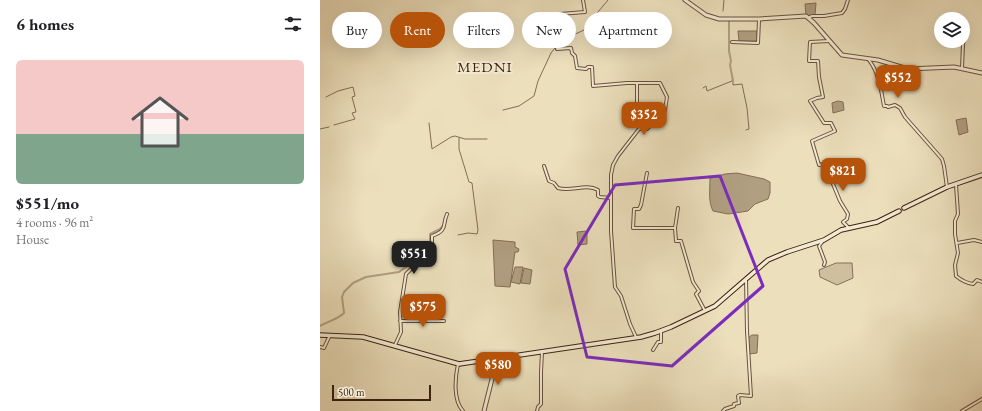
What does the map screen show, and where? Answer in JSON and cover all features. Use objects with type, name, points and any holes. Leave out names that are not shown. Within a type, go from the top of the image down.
[{"type":"main road","points":[[904,208],[947,187],[982,175]]},
{"type":"main road","points":[[320,335],[330,334],[363,337],[459,364],[636,337],[661,331],[715,306],[768,260],[824,240],[841,230],[877,222],[899,211]]},
{"type":"street","points":[[576,13],[585,12],[583,0]]},
{"type":"street","points":[[685,0],[713,18],[723,20],[806,16],[842,55],[887,62],[908,69],[954,67],[982,73]]},
{"type":"street","points":[[808,18],[812,16],[842,14],[846,9],[848,0]]},
{"type":"street","points":[[732,42],[758,43],[759,19]]},
{"type":"street","points":[[829,41],[810,42],[809,61],[818,61],[819,77],[823,97],[810,101],[824,123],[831,124],[835,131],[812,140],[819,165],[824,164],[826,167],[840,201],[848,214],[847,219],[843,222],[849,228]]},
{"type":"street","points":[[557,49],[571,48],[572,53],[575,56],[576,68],[586,69],[588,67],[592,67],[593,86],[660,83],[667,98],[665,110],[647,129],[639,129],[618,156],[613,164],[610,175],[611,230],[615,287],[621,296],[636,337]]},
{"type":"street","points":[[962,68],[963,48]]},
{"type":"street","points":[[868,59],[877,75],[882,91],[884,106],[887,106],[888,108],[896,105],[900,108],[905,117],[942,159],[947,187]]},
{"type":"street","points":[[637,83],[637,102]]},
{"type":"street","points":[[544,166],[549,181],[554,183],[558,188],[596,188],[598,190],[598,196],[611,198]]},
{"type":"street","points":[[647,173],[641,205],[639,209],[634,209],[633,228],[675,228]]},
{"type":"street","points":[[956,184],[958,214],[955,220],[955,234],[958,253],[955,265],[956,276],[964,282],[973,284],[977,280],[982,282]]},
{"type":"street","points":[[678,208],[675,239],[676,241],[681,241],[693,282],[699,291],[696,294],[705,311]]},
{"type":"street","points":[[394,346],[401,332],[400,312],[406,274],[419,261],[429,258],[432,254],[432,236],[442,230],[445,225],[447,214]]},
{"type":"street","points":[[824,240],[819,246],[826,262],[824,265]]},
{"type":"street","points":[[957,243],[974,240],[982,242]]},
{"type":"street","points":[[723,411],[734,406],[734,404],[739,403],[738,396],[751,396],[747,331],[746,278]]},
{"type":"street","points":[[400,321],[444,321]]},
{"type":"street","points":[[652,350],[658,342],[661,342],[661,331]]},
{"type":"street","points":[[320,347],[324,348],[330,334]]},
{"type":"street","points":[[537,411],[541,404],[540,372],[542,352]]},
{"type":"street","points":[[484,411],[495,367],[495,359]]},
{"type":"street","points":[[459,364],[455,386],[460,407],[464,411]]},
{"type":"street","points":[[962,411],[982,399]]},
{"type":"highlighted area","points":[[720,176],[763,286],[672,366],[587,357],[565,269],[615,185]]},
{"type":"shaded area","points":[[816,3],[815,15],[806,16],[805,4]]},
{"type":"shaded area","points":[[738,31],[757,31],[757,40],[739,41]]},
{"type":"shaded area","points":[[838,101],[843,102],[844,110],[833,113],[832,103]]},
{"type":"shaded area","points":[[966,118],[968,132],[959,135],[956,120]]},
{"type":"shaded area","points":[[737,173],[764,179],[770,182],[770,193],[768,199],[755,204],[748,211],[728,214],[713,211],[710,199],[710,178],[725,174]]},
{"type":"shaded area","points":[[587,231],[587,244],[578,245],[577,232]]},
{"type":"shaded area","points":[[493,240],[515,242],[515,247],[519,249],[518,252],[515,252],[510,287],[495,286]]},
{"type":"shaded area","points":[[836,263],[852,263],[853,278],[837,285],[820,277],[819,270]]},
{"type":"shaded area","points":[[515,267],[523,267],[520,284],[511,282]]},
{"type":"shaded area","points":[[524,268],[532,270],[530,284],[521,283]]},
{"type":"shaded area","points":[[752,335],[758,335],[757,353],[749,354],[748,338]]},
{"type":"waterway","points":[[503,110],[519,106],[534,96],[538,81],[551,53],[562,39],[584,30],[608,0]]},
{"type":"waterway","points":[[723,11],[724,0]]},
{"type":"waterway","points":[[729,20],[729,51],[733,81]]},
{"type":"waterway","points":[[703,88],[706,86],[707,91],[732,81],[733,79]]},
{"type":"waterway","points":[[733,81],[733,85],[742,84],[747,108],[749,129],[746,130]]},
{"type":"waterway","points":[[326,97],[338,91],[353,87],[355,96],[352,97],[356,112],[352,113],[355,119],[334,125]]},
{"type":"waterway","points":[[429,123],[432,149],[455,136],[465,139],[487,139]]},
{"type":"waterway","points":[[320,129],[329,127]]},
{"type":"waterway","points":[[458,235],[468,233],[477,234],[478,230],[472,183],[469,182],[459,149],[459,138]]},
{"type":"waterway","points":[[320,326],[344,313],[342,297],[344,292],[353,283],[366,277],[399,272],[420,257],[427,255],[430,249],[430,234],[440,229],[444,224]]},
{"type":"district","name":"MEDNI","points":[[485,67]]}]
